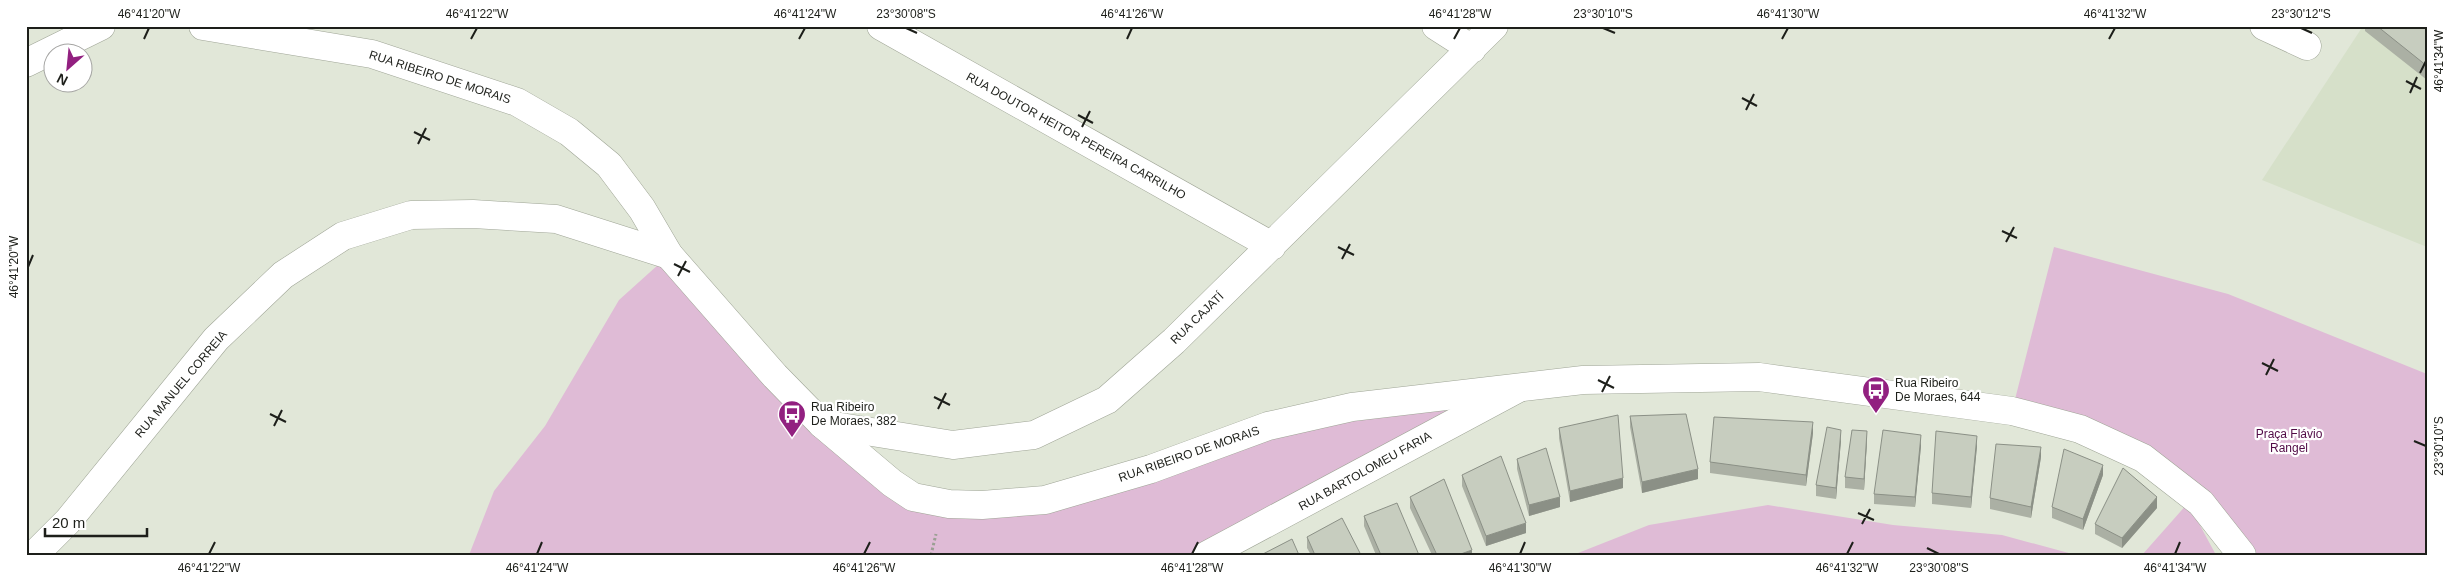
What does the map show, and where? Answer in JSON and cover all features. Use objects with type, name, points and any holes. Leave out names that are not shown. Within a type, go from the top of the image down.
[{"type":"street","points":[[26,63],[100,26]]},
{"type":"street","name":"RUA RIBEIRO DE MORAIS","points":[[203,26],[372,54],[517,102],[569,132],[609,165],[642,209],[669,255],[775,376],[822,424],[892,483],[913,497],[949,504],[982,505],[1045,500],[1151,470],[1268,426],[1352,408],[1583,380],[1759,377],[2012,411],[2080,429],[2144,458],[2201,503],[2242,555]]},
{"type":"street","name":"RUA DOUTOR HEITOR PEREIRA CARRILHO","points":[[881,26],[1272,246]]},
{"type":"street","points":[[1436,26],[1472,49]]},
{"type":"street","name":"RUA CAJATÍ","points":[[822,424],[953,445],[1034,435],[1107,400],[1174,341],[1494,26]]},
{"type":"street","points":[[2264,26],[2307,46]]},
{"type":"street","name":"RUA MANUEL CORREIA","points":[[34,555],[68,521],[216,339],[283,275],[343,236],[411,215],[472,214],[556,219],[669,255]]},
{"type":"street","name":"RUA BARTOLOMEU FARIA","points":[[1207,555],[1523,386]]},
{"type":"shaded area","points":[[2363,26],[2427,26],[2427,247],[2262,180]]},
{"type":"green space","name":"Praça Flávio Rangel","points":[[2054,247],[2228,294],[2427,374],[2427,555],[2242,555],[2189,505],[2216,555],[2142,555],[2188,503],[2143,458],[2012,411]]},
{"type":"green space","points":[[669,255],[892,483],[982,505],[1268,426],[1523,387],[1207,555],[469,555],[494,491],[545,426],[619,300]]},
{"type":"green space","points":[[1768,505],[1893,525],[2002,535],[2076,555],[1573,555],[1649,525]]},
{"type":"building","points":[[2377,26],[2427,26],[2427,66]]},
{"type":"building","points":[[1686,414],[1698,469],[1642,482],[1630,416]]},
{"type":"building","points":[[1618,415],[1623,478],[1570,491],[1559,428]]},
{"type":"building","points":[[1714,417],[1813,422],[1806,475],[1710,462]]},
{"type":"building","points":[[1827,427],[1841,430],[1836,488],[1816,485]]},
{"type":"building","points":[[1852,430],[1867,431],[1864,479],[1845,477]]},
{"type":"building","points":[[1883,430],[1921,435],[1915,497],[1874,494]]},
{"type":"building","points":[[1936,431],[1977,436],[1971,497],[1932,493]]},
{"type":"building","points":[[1996,444],[2041,447],[2031,507],[1990,498]]},
{"type":"building","points":[[1546,448],[1560,497],[1529,505],[1517,459]]},
{"type":"building","points":[[2064,449],[2103,465],[2083,519],[2052,507]]},
{"type":"building","points":[[1501,456],[1526,523],[1486,536],[1462,475]]},
{"type":"building","points":[[2123,468],[2157,497],[2122,538],[2095,524]]},
{"type":"building","points":[[1444,479],[1472,550],[1458,555],[1437,555],[1410,497]]},
{"type":"building","points":[[1397,503],[1419,555],[1381,555],[1364,516]]},
{"type":"building","points":[[1342,518],[1361,555],[1315,555],[1307,537]]},
{"type":"building","points":[[1292,539],[1299,555],[1261,555]]},
{"type":"place","name":"Rua Ribeiro De Moraes, 644","points":[[1876,414]]},
{"type":"place","name":"Rua Ribeiro De Moraes, 382","points":[[792,438]]}]
